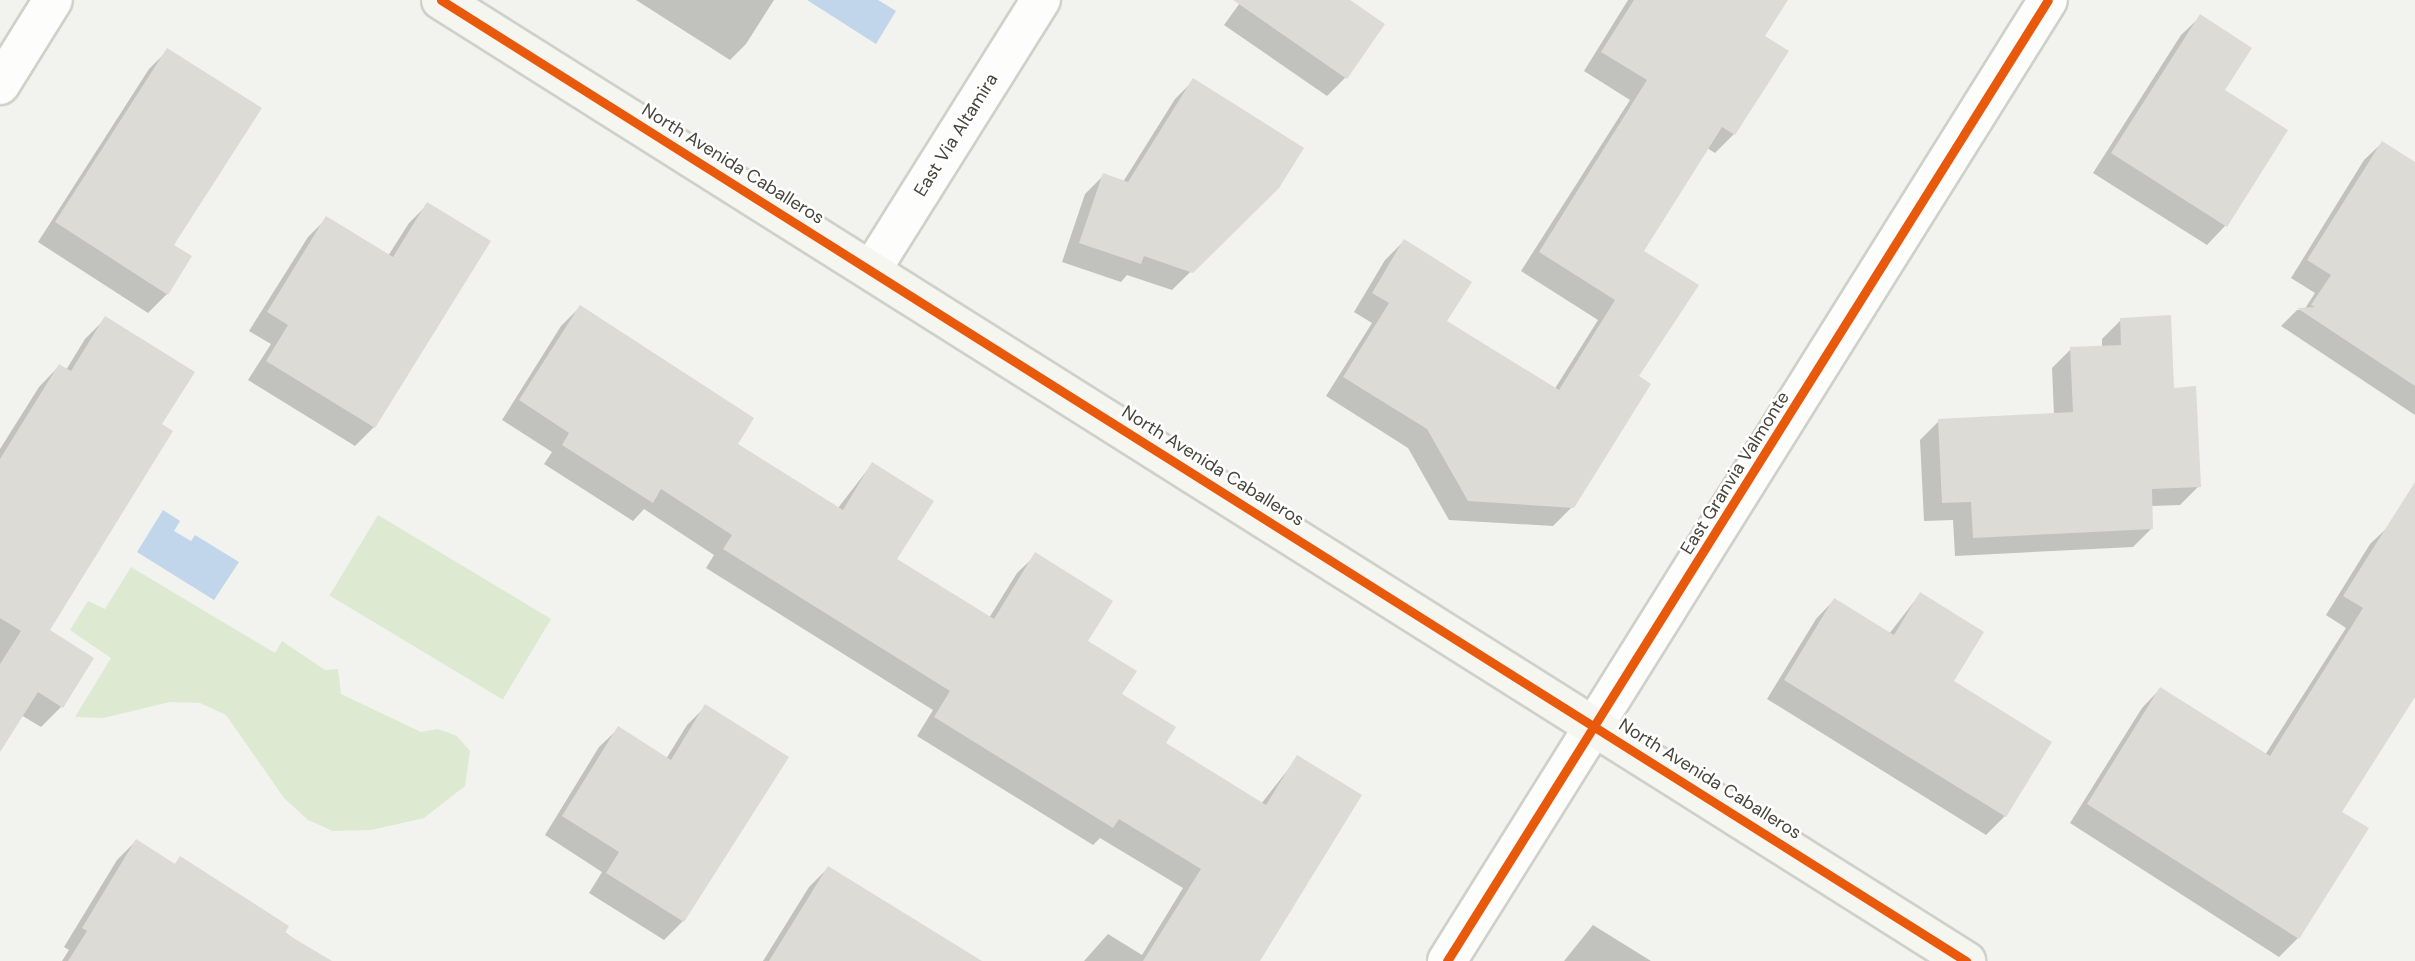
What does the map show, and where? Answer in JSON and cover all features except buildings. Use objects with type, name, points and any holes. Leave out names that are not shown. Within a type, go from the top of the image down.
[{"type":"street","points":[[0,85],[53,0]]},
{"type":"street","name":"North Avenida Caballeros","points":[[441,0],[872,269],[1966,961]]},
{"type":"street","name":"East Via Altamira","points":[[872,269],[1041,0]]},
{"type":"street","name":"East Granvia Valmonte","points":[[1447,961],[2048,0]]},
{"type":"green space","points":[[378,515],[551,619],[503,700],[330,596]]},
{"type":"green space","points":[[131,567],[275,653],[282,641],[325,670],[338,669],[341,694],[421,732],[438,729],[457,736],[470,751],[465,786],[424,818],[371,830],[333,831],[308,820],[284,798],[226,715],[200,703],[170,702],[103,718],[75,717],[111,658],[70,630],[88,601],[105,609]]},
{"type":"water","points":[[807,0],[878,0],[896,11],[876,44]]},
{"type":"water","points":[[163,510],[180,521],[174,531],[191,541],[195,535],[239,562],[214,600],[137,552]]},
{"type":"cycle path","points":[[441,0],[1966,961]]},
{"type":"cycle path","points":[[1447,961],[2048,0]]}]
